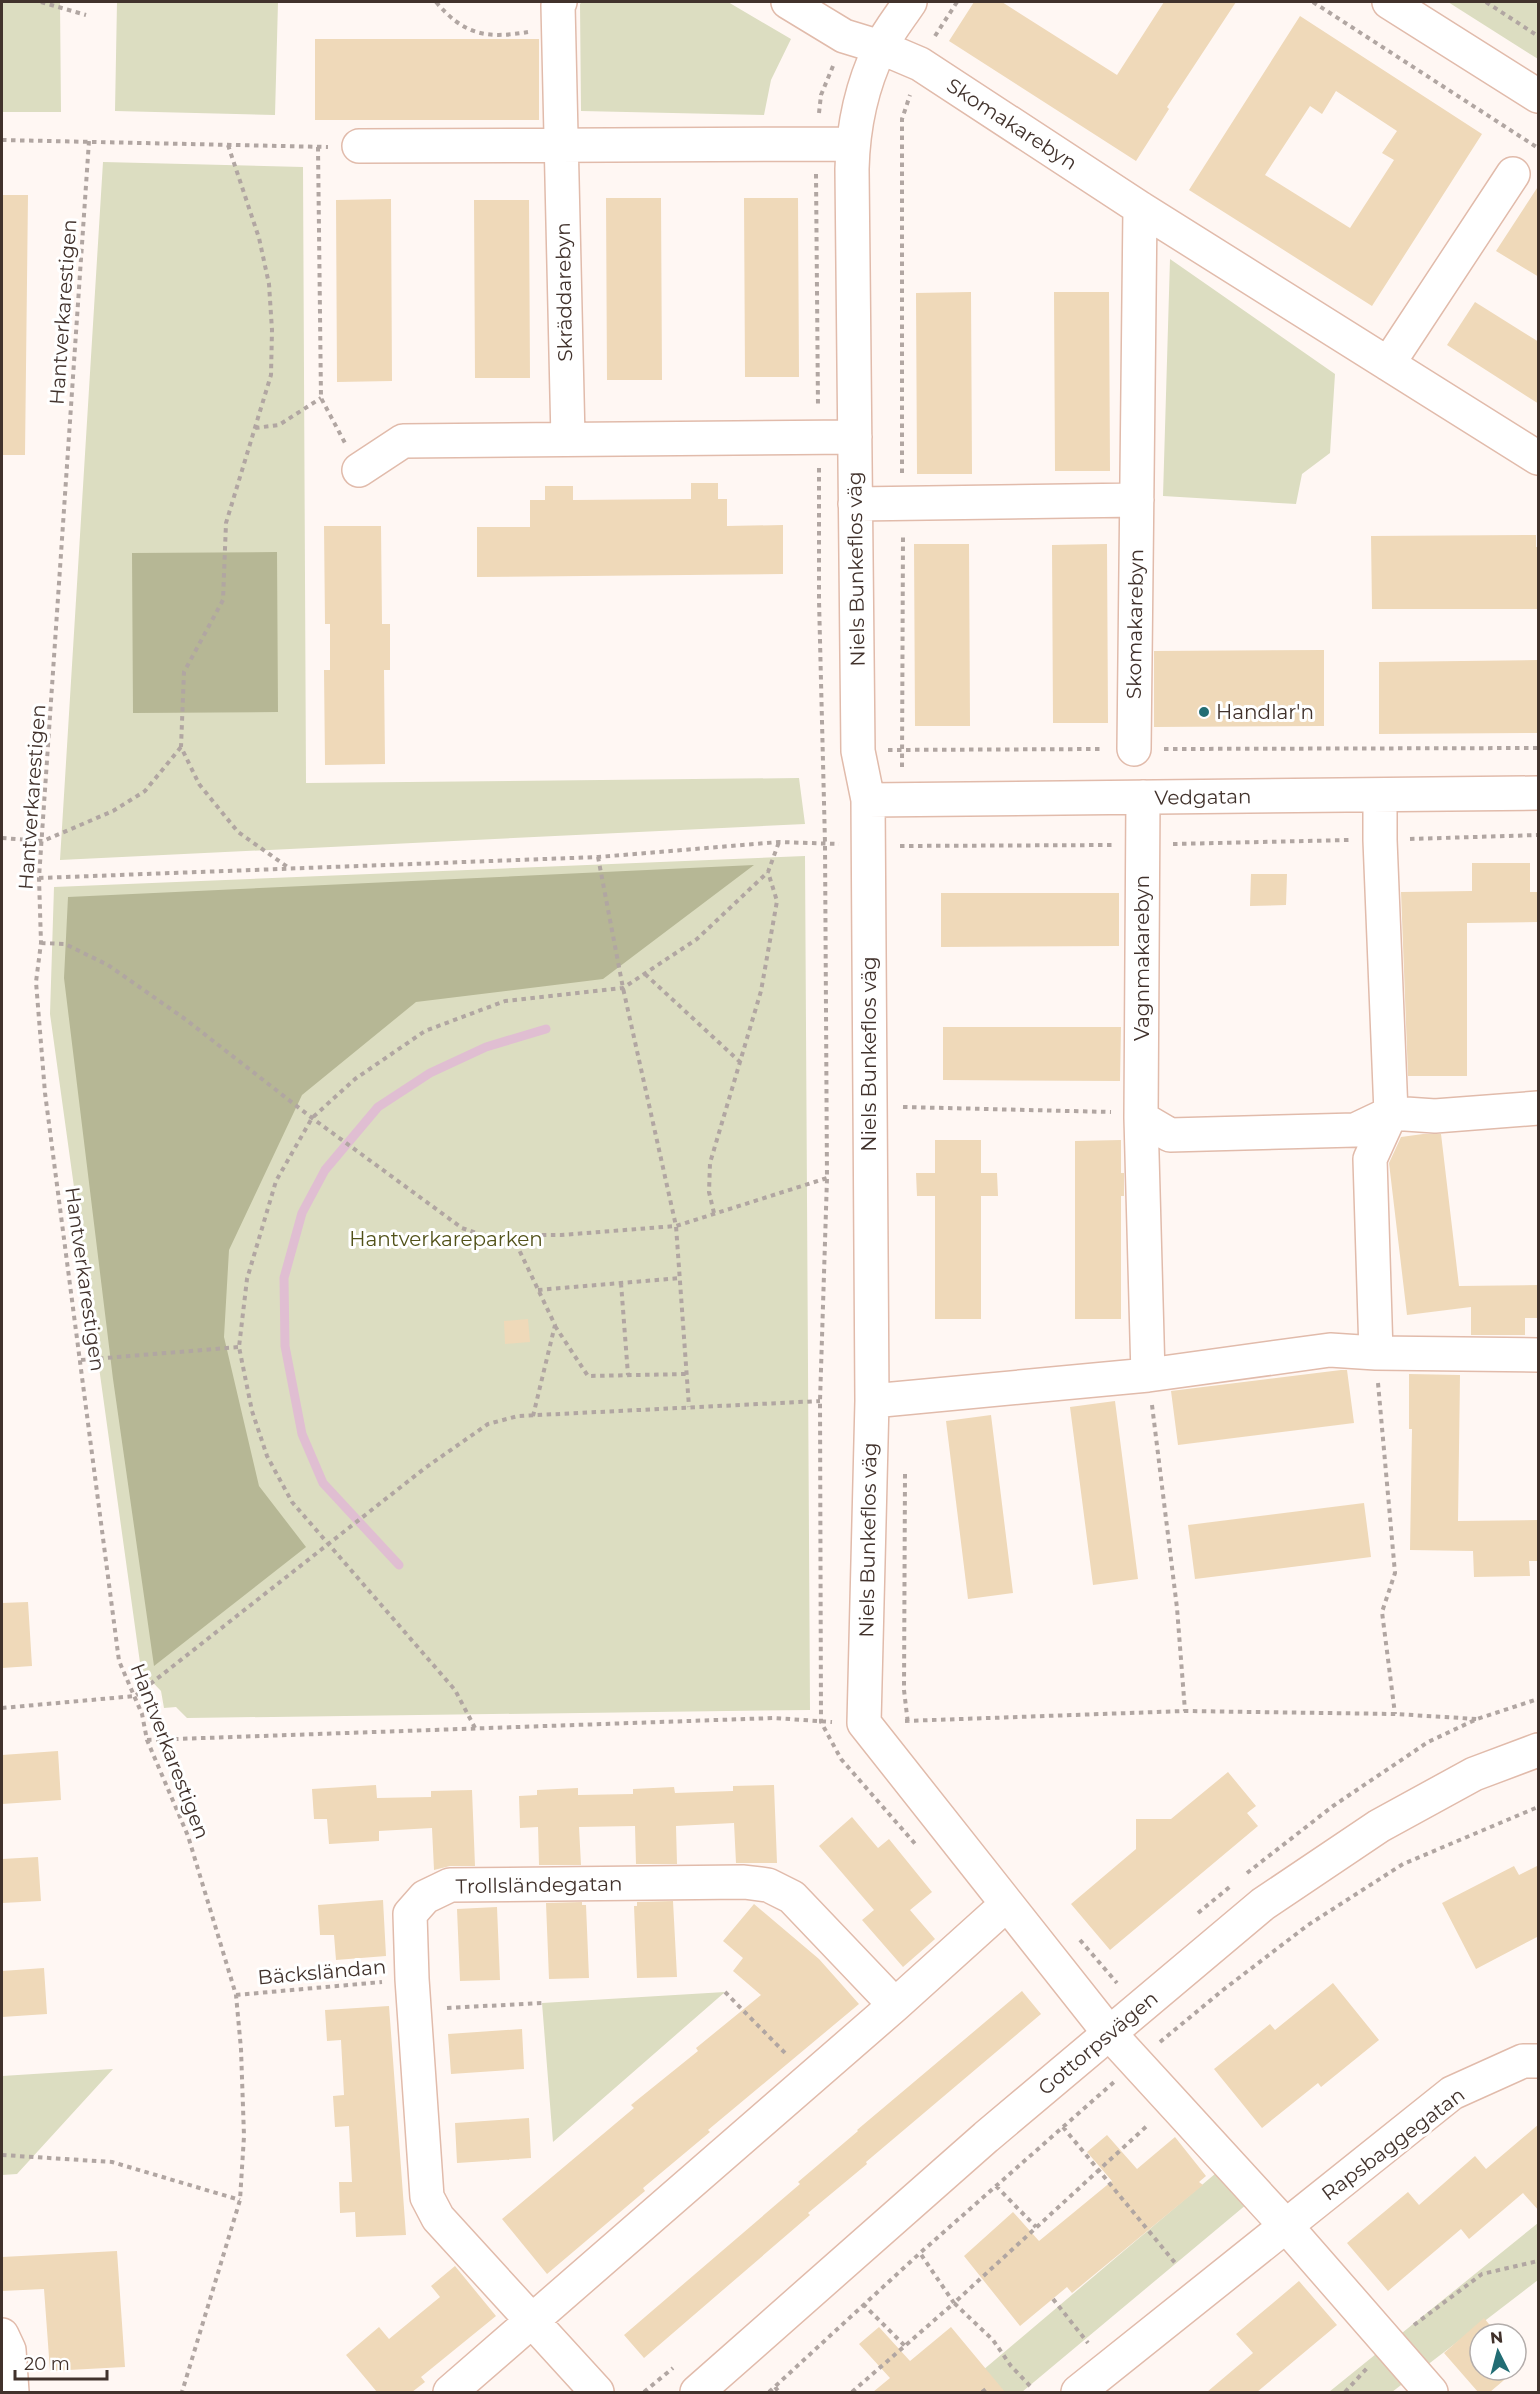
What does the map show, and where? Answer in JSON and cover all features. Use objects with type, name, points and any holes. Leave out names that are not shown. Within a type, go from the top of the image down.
[{"type":"street","points":[[788,2],[844,36],[880,47]]},
{"type":"street","name":"Niels Bunkeflos väg","points":[[864,1723],[872,1401],[868,800],[858,751],[853,144],[865,89],[880,47],[910,2]]},
{"type":"street","points":[[1389,2],[1539,96]]},
{"type":"street","name":"Skräddarebyn","points":[[559,14],[568,439]]},
{"type":"street","name":"Skomakarebyn","points":[[880,47],[920,64],[1140,208],[1539,458]]},
{"type":"street","points":[[359,146],[853,144]]},
{"type":"street","points":[[1388,364],[1513,174]]},
{"type":"street","name":"Skomakarebyn","points":[[1134,749],[1140,208]]},
{"type":"street","points":[[359,470],[403,441],[855,437]]},
{"type":"street","points":[[855,504],[1137,500]]},
{"type":"street","name":"Vedgatan","points":[[868,800],[1539,793]]},
{"type":"street","points":[[1376,1353],[1370,1159],[1391,1113],[1380,795]]},
{"type":"street","name":"Vagnmakarebyn","points":[[1143,797],[1141,1118],[1148,1375]]},
{"type":"street","points":[[1141,1118],[1170,1135],[1355,1130],[1391,1113],[1435,1116],[1539,1108]]},
{"type":"street","points":[[872,1401],[1148,1375],[1330,1350],[1376,1353],[1539,1355]]},
{"type":"street","points":[[864,1723],[1110,2034],[1286,2226],[1431,2392]]},
{"type":"street","name":"Gottorpsvägen","points":[[697,2392],[986,2137],[1263,1904],[1379,1826],[1474,1774],[1539,1750]]},
{"type":"street","name":"Trollsländegatan","points":[[597,2392],[438,2218],[427,2197],[413,1995],[410,1914],[424,1897],[450,1885],[744,1882],[768,1884],[792,1897],[895,2005]]},
{"type":"street","points":[[450,2392],[895,2005],[1007,1904]]},
{"type":"street","name":"Rapsbaggegatan","points":[[1078,2392],[1452,2093],[1523,2061],[1539,2061]]},
{"type":"street","points":[[2,2335],[9,2350],[12,2392]]},
{"type":"path","points":[[41,2],[86,15]]},
{"type":"path","points":[[436,2],[455,21],[470,31],[482,34],[524,33],[559,14]]},
{"type":"path","points":[[901,858],[902,119],[920,64],[957,2]]},
{"type":"path","points":[[1313,2],[1539,148]]},
{"type":"path","points":[[1486,2],[1539,36]]},
{"type":"path","points":[[2,140],[359,146]]},
{"type":"path","name":"Hantverkarestigen","points":[[89,141],[44,841],[39,878],[41,943],[36,982],[45,1093],[119,1661],[135,1696],[147,1740],[188,1836],[236,1995],[244,2136],[240,2200],[182,2392]]},
{"type":"path","points":[[228,145],[259,238],[269,284],[272,330],[271,375],[226,523],[223,600],[184,672],[180,747],[199,784],[238,832],[289,868]]},
{"type":"path","points":[[318,147],[321,398],[359,470]]},
{"type":"path","points":[[255,428],[279,425],[321,398]]},
{"type":"path","points":[[2,838],[44,841],[113,811],[145,791],[180,747]]},
{"type":"path","points":[[823,751],[1539,748]]},
{"type":"path","points":[[39,878],[598,857],[779,842],[868,846],[1142,845],[1539,835]]},
{"type":"path","points":[[475,1728],[455,1690],[292,1502],[267,1456],[252,1411],[240,1347],[247,1280],[276,1181],[312,1118],[355,1078],[425,1031],[505,1001],[623,988],[697,939],[768,872],[779,842]]},
{"type":"path","points":[[598,857],[623,988],[676,1226],[689,1407]]},
{"type":"path","points":[[714,1214],[709,1192],[710,1163],[761,991],[777,900],[768,872]]},
{"type":"path","points":[[41,943],[65,944],[108,965],[185,1018],[312,1118],[462,1228],[482,1235],[561,1235],[676,1226],[827,1178]]},
{"type":"path","points":[[645,974],[740,1062]]},
{"type":"path","points":[[870,1110],[905,1106],[1114,1113],[1141,1118]]},
{"type":"path","points":[[905,1106],[905,1118]]},
{"type":"path","points":[[512,1235],[555,1325],[588,1376],[687,1374]]},
{"type":"path","points":[[538,1290],[680,1278]]},
{"type":"path","points":[[621,1283],[627,1375]]},
{"type":"path","points":[[533,1416],[555,1325]]},
{"type":"path","points":[[81,1360],[240,1347]]},
{"type":"path","points":[[1376,1353],[1395,1573],[1382,1612],[1395,1714]]},
{"type":"path","points":[[1148,1375],[1177,1608],[1185,1711]]},
{"type":"path","points":[[2,1708],[135,1696],[344,1534],[425,1468],[488,1424],[518,1416],[820,1401]]},
{"type":"path","points":[[905,1468],[904,1690],[907,1721],[911,1730]]},
{"type":"path","points":[[147,1740],[774,1718],[864,1723],[1185,1711],[1395,1714],[1477,1719],[1539,1699]]},
{"type":"path","points":[[1079,1939],[1117,1983]]},
{"type":"path","points":[[725,1992],[810,2078]]},
{"type":"path","name":"Bäcksländan","points":[[236,1995],[413,1995],[542,2003]]},
{"type":"path","points":[[852,2392],[954,2303],[1173,2103]]},
{"type":"path","points":[[1063,2127],[1176,2264]]},
{"type":"path","points":[[2,2155],[112,2162],[240,2200]]},
{"type":"path","points":[[996,2186],[1036,2227]]},
{"type":"path","points":[[920,2253],[954,2303],[993,2340],[1011,2366],[1030,2386]]},
{"type":"path","points":[[1388,2343],[1482,2274],[1539,2261]]},
{"type":"path","points":[[1053,2299],[1108,2368]]},
{"type":"path","points":[[863,2304],[905,2346]]},
{"type":"path","points":[[774,2387],[779,2392]]},
{"type":"green space","points":[[2,2],[60,2],[61,112],[2,112]]},
{"type":"green space","points":[[117,2],[278,2],[275,115],[115,111]]},
{"type":"green space","points":[[582,2],[728,2],[791,39],[771,80],[764,115],[581,111],[580,4]]},
{"type":"green space","points":[[1448,2],[1538,2],[1538,59]]},
{"type":"green space","points":[[103,162],[303,167],[306,783],[799,778],[805,824],[60,860]]},
{"type":"green space","points":[[1170,259],[1335,374],[1330,453],[1302,474],[1296,504],[1163,496]]},
{"type":"green space","points":[[277,552],[278,712],[133,713],[132,553]]},
{"type":"green space","name":"Hantverkareparken","points":[[805,856],[810,1710],[187,1718],[176,1707],[164,1708],[161,1691],[141,1670],[50,1014],[54,887]]},
{"type":"green space","points":[[754,865],[603,979],[416,1002],[302,1095],[229,1250],[224,1337],[259,1486],[306,1547],[154,1666],[113,1379],[64,978],[68,897]]},
{"type":"green space","points":[[725,1992],[553,2142],[542,2003]]},
{"type":"green space","points":[[113,2069],[17,2174],[2,2175],[2,2076]]},
{"type":"green space","points":[[1222,2168],[1253,2199],[1022,2392],[957,2392]]},
{"type":"green space","points":[[1538,2223],[1538,2280],[1483,2322],[1468,2322],[1468,2334],[1392,2392],[1329,2392]]},
{"type":"building","points":[[974,2],[1002,2],[1117,75],[1164,2],[1236,2],[1167,107],[1169,109],[1136,161],[949,41]]},
{"type":"building","points":[[1300,16],[1482,134],[1372,306],[1189,190]],"holes":[[[1336,91],[1397,131],[1382,153],[1394,160],[1350,228],[1265,175],[1310,106],[1322,114]]]},
{"type":"building","points":[[315,39],[539,39],[539,120],[315,120]]},
{"type":"building","points":[[1539,185],[1539,277],[1496,251]]},
{"type":"building","points":[[2,195],[28,195],[25,455],[2,455]]},
{"type":"building","points":[[606,198],[661,198],[662,380],[607,380]]},
{"type":"building","points":[[744,198],[798,198],[799,377],[745,377]]},
{"type":"building","points":[[391,199],[392,381],[337,382],[336,200]]},
{"type":"building","points":[[474,200],[529,200],[530,378],[475,378]]},
{"type":"building","points":[[971,292],[972,474],[917,474],[916,293]]},
{"type":"building","points":[[1054,292],[1109,292],[1110,471],[1055,471]]},
{"type":"building","points":[[1475,302],[1539,342],[1539,404],[1447,345]]},
{"type":"building","points":[[691,483],[718,483],[718,499],[727,499],[727,526],[783,525],[783,574],[477,577],[477,527],[530,527],[530,500],[545,500],[545,486],[573,486],[573,500],[691,499]]},
{"type":"building","points":[[324,526],[381,526],[382,624],[390,624],[390,670],[384,670],[385,764],[325,765],[324,670],[330,670],[330,624],[325,624]]},
{"type":"building","points":[[1536,535],[1536,547],[1539,547],[1539,609],[1372,609],[1371,536]]},
{"type":"building","points":[[914,544],[969,544],[970,726],[915,726]]},
{"type":"building","points":[[1107,544],[1108,723],[1053,723],[1052,545]]},
{"type":"building","points":[[1324,650],[1324,726],[1154,727],[1154,651]]},
{"type":"building","points":[[1539,660],[1539,733],[1379,734],[1379,662]]},
{"type":"building","points":[[1472,863],[1530,863],[1530,892],[1539,892],[1539,922],[1467,923],[1467,1076],[1408,1076],[1401,892],[1472,891]]},
{"type":"building","points":[[1251,874],[1287,874],[1286,905],[1250,906]]},
{"type":"building","points":[[941,893],[1119,893],[1119,946],[941,947]]},
{"type":"building","points":[[943,1027],[1121,1027],[1120,1081],[943,1080]]},
{"type":"building","points":[[1441,1134],[1459,1286],[1539,1285],[1539,1318],[1525,1318],[1525,1335],[1471,1335],[1471,1307],[1407,1315],[1389,1163],[1401,1137]]},
{"type":"building","points":[[935,1140],[981,1140],[981,1173],[997,1173],[998,1196],[981,1196],[981,1319],[935,1319],[935,1196],[917,1196],[916,1173],[935,1173]]},
{"type":"building","points":[[1121,1140],[1124,1196],[1121,1196],[1121,1319],[1075,1319],[1075,1141]]},
{"type":"building","points":[[528,1319],[530,1342],[505,1344],[504,1321]]},
{"type":"building","points":[[1347,1370],[1354,1423],[1178,1445],[1171,1391]]},
{"type":"building","points":[[1409,1374],[1460,1375],[1458,1521],[1539,1520],[1539,1561],[1529,1561],[1530,1576],[1474,1577],[1473,1551],[1410,1550],[1412,1429],[1409,1429]]},
{"type":"building","points":[[1115,1401],[1138,1579],[1093,1585],[1070,1407]]},
{"type":"building","points":[[991,1415],[1013,1593],[968,1599],[946,1421]]},
{"type":"building","points":[[1364,1503],[1371,1557],[1195,1579],[1188,1525]]},
{"type":"building","points":[[28,1602],[32,1666],[2,1668],[2,1603]]},
{"type":"building","points":[[58,1751],[61,1800],[2,1804],[2,1755]]},
{"type":"building","points":[[1228,1772],[1256,1806],[1247,1813],[1258,1826],[1110,1950],[1071,1904],[1136,1849],[1136,1819],[1171,1819]]},
{"type":"building","points":[[376,1785],[377,1798],[431,1797],[431,1791],[472,1790],[475,1866],[450,1866],[434,1870],[432,1828],[379,1831],[379,1841],[329,1844],[327,1819],[314,1819],[312,1789]]},
{"type":"building","points":[[774,1785],[777,1863],[736,1863],[734,1823],[676,1826],[677,1864],[636,1864],[635,1826],[579,1827],[581,1865],[539,1865],[538,1827],[520,1828],[519,1796],[537,1795],[537,1790],[578,1788],[578,1795],[633,1794],[633,1789],[674,1787],[675,1793],[733,1791],[733,1786]]},
{"type":"building","points":[[852,1817],[878,1848],[889,1839],[932,1892],[910,1910],[935,1939],[903,1967],[862,1920],[874,1910],[819,1846]]},
{"type":"building","points":[[38,1857],[41,1901],[2,1903],[2,1859]]},
{"type":"building","points":[[1539,1865],[1539,1936],[1476,1969],[1442,1903],[1514,1866],[1519,1875]]},
{"type":"building","points":[[383,1900],[386,1956],[336,1960],[334,1935],[320,1935],[318,1905]]},
{"type":"building","points":[[673,1901],[677,1977],[637,1978],[634,1906],[637,1906],[637,1902]]},
{"type":"building","points":[[582,1902],[582,1905],[586,1905],[589,1978],[549,1979],[546,1903]]},
{"type":"building","points":[[754,1904],[819,1959],[859,2004],[708,2130],[710,2132],[643,2188],[645,2191],[547,2274],[502,2219],[634,2108],[631,2105],[698,2051],[696,2048],[761,1995],[733,1971],[743,1958],[723,1941]]},
{"type":"building","points":[[497,1907],[500,1980],[460,1981],[457,1909]]},
{"type":"building","points":[[44,1968],[47,2014],[2,2017],[2,1971]]},
{"type":"building","points":[[1333,1983],[1379,2040],[1321,2087],[1318,2083],[1262,2128],[1214,2069],[1270,2024],[1275,2030]]},
{"type":"building","points":[[1022,1991],[1041,2014],[866,2162],[867,2164],[808,2213],[810,2215],[644,2358],[624,2335],[800,2184],[798,2182],[857,2130]]},
{"type":"building","points":[[389,2006],[406,2235],[356,2237],[355,2212],[340,2213],[339,2182],[352,2182],[349,2126],[335,2127],[333,2096],[344,2095],[341,2040],[327,2041],[325,2010]]},
{"type":"building","points":[[522,2029],[524,2069],[451,2074],[448,2034]]},
{"type":"building","points":[[529,2118],[531,2158],[457,2163],[455,2123]]},
{"type":"building","points":[[1539,2124],[1539,2211],[1523,2193],[1469,2239],[1461,2229],[1388,2291],[1347,2243],[1408,2192],[1419,2205],[1475,2156],[1486,2169]]},
{"type":"building","points":[[1107,2135],[1137,2169],[1175,2137],[1206,2176],[1199,2182],[1203,2185],[1072,2293],[1067,2287],[1020,2326],[964,2256],[1013,2212],[1039,2241],[1112,2181],[1087,2152]]},
{"type":"building","points":[[117,2251],[125,2367],[50,2371],[44,2289],[2,2291],[2,2257]]},
{"type":"building","points":[[455,2266],[496,2316],[421,2377],[425,2382],[412,2392],[377,2392],[346,2355],[379,2327],[389,2339],[440,2297],[431,2286]]},
{"type":"building","points":[[1299,2281],[1337,2325],[1257,2392],[1207,2392],[1253,2353],[1236,2334]]},
{"type":"building","points":[[879,2327],[910,2361],[951,2327],[1005,2392],[873,2392],[890,2378],[859,2344]]},
{"type":"building","points":[[1468,2332],[1468,2381],[1444,2353]]},
{"type":"building","points":[[1469,2382],[1502,2382],[1490,2392],[1478,2392]]},
{"type":"waterway","points":[[399,1565],[323,1483],[302,1434],[285,1346],[284,1278],[302,1213],[325,1170],[378,1107],[430,1073],[486,1047],[546,1029]]},
{"type":"place","name":"Handlar'n","points":[[1204,712]]}]
